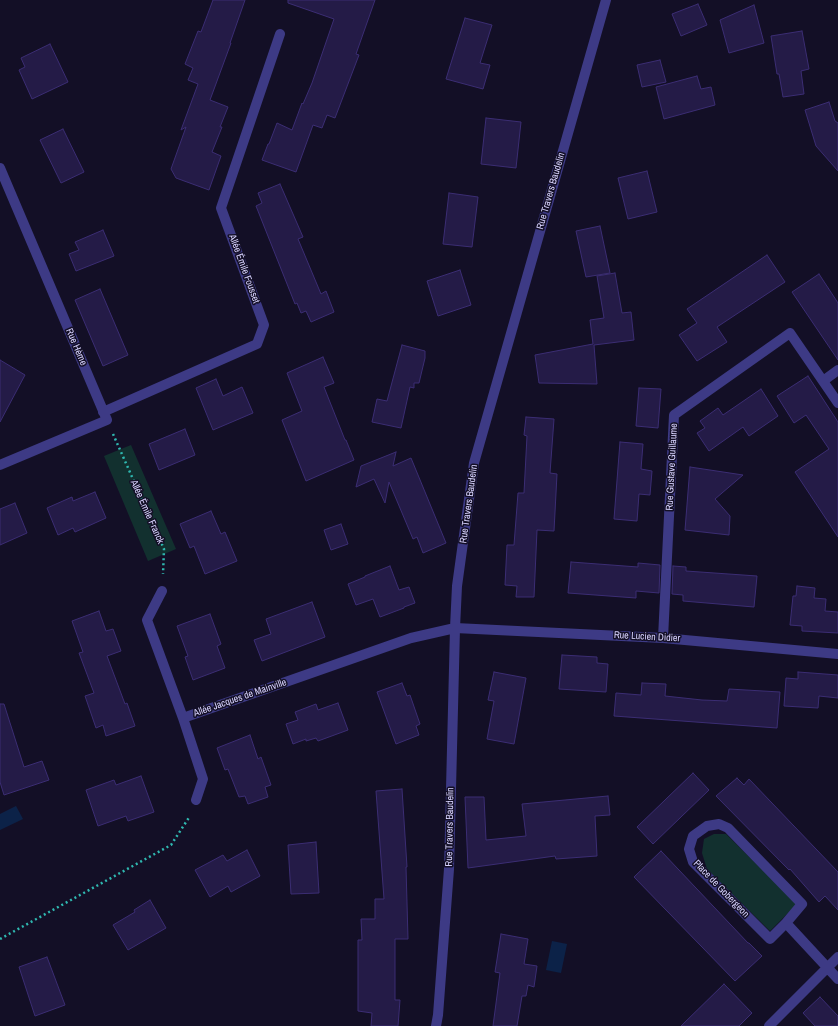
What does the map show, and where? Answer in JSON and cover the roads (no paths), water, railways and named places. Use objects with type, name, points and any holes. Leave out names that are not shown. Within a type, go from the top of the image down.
[{"type":"street","name":"Rue Travers Baudelin","points":[[436,1026],[449,869],[457,586],[474,463],[606,0]]},
{"type":"street","name":"Allée Émile Fousset","points":[[105,416],[257,344],[264,325],[221,208],[280,34]]},
{"type":"street","name":"Rue Hème","points":[[0,168],[105,416]]},
{"type":"street","name":"Rue Gustave Guillaume","points":[[663,638],[674,415],[790,333],[823,381]]},
{"type":"street","points":[[838,370],[823,381],[838,403]]},
{"type":"street","points":[[0,465],[105,416]]},
{"type":"street","points":[[162,591],[147,620],[184,718]]},
{"type":"street","name":"Rue Lucien Didier","points":[[455,628],[663,638],[838,654]]},
{"type":"street","name":"Allée Jacques de Mainville","points":[[196,800],[203,779],[184,718],[411,638],[455,628]]},
{"type":"street","name":"Place de Gobergeon","points":[[718,824],[728,828],[802,904],[786,923],[770,939],[693,862],[689,849],[693,836],[706,826],[718,824]]},
{"type":"street","points":[[786,923],[838,979]]},
{"type":"street","points":[[769,1026],[838,957]]},
{"type":"water","points":[[16,806],[23,819],[0,830],[0,814]]},
{"type":"water","points":[[552,941],[567,944],[561,973],[546,970]]}]
